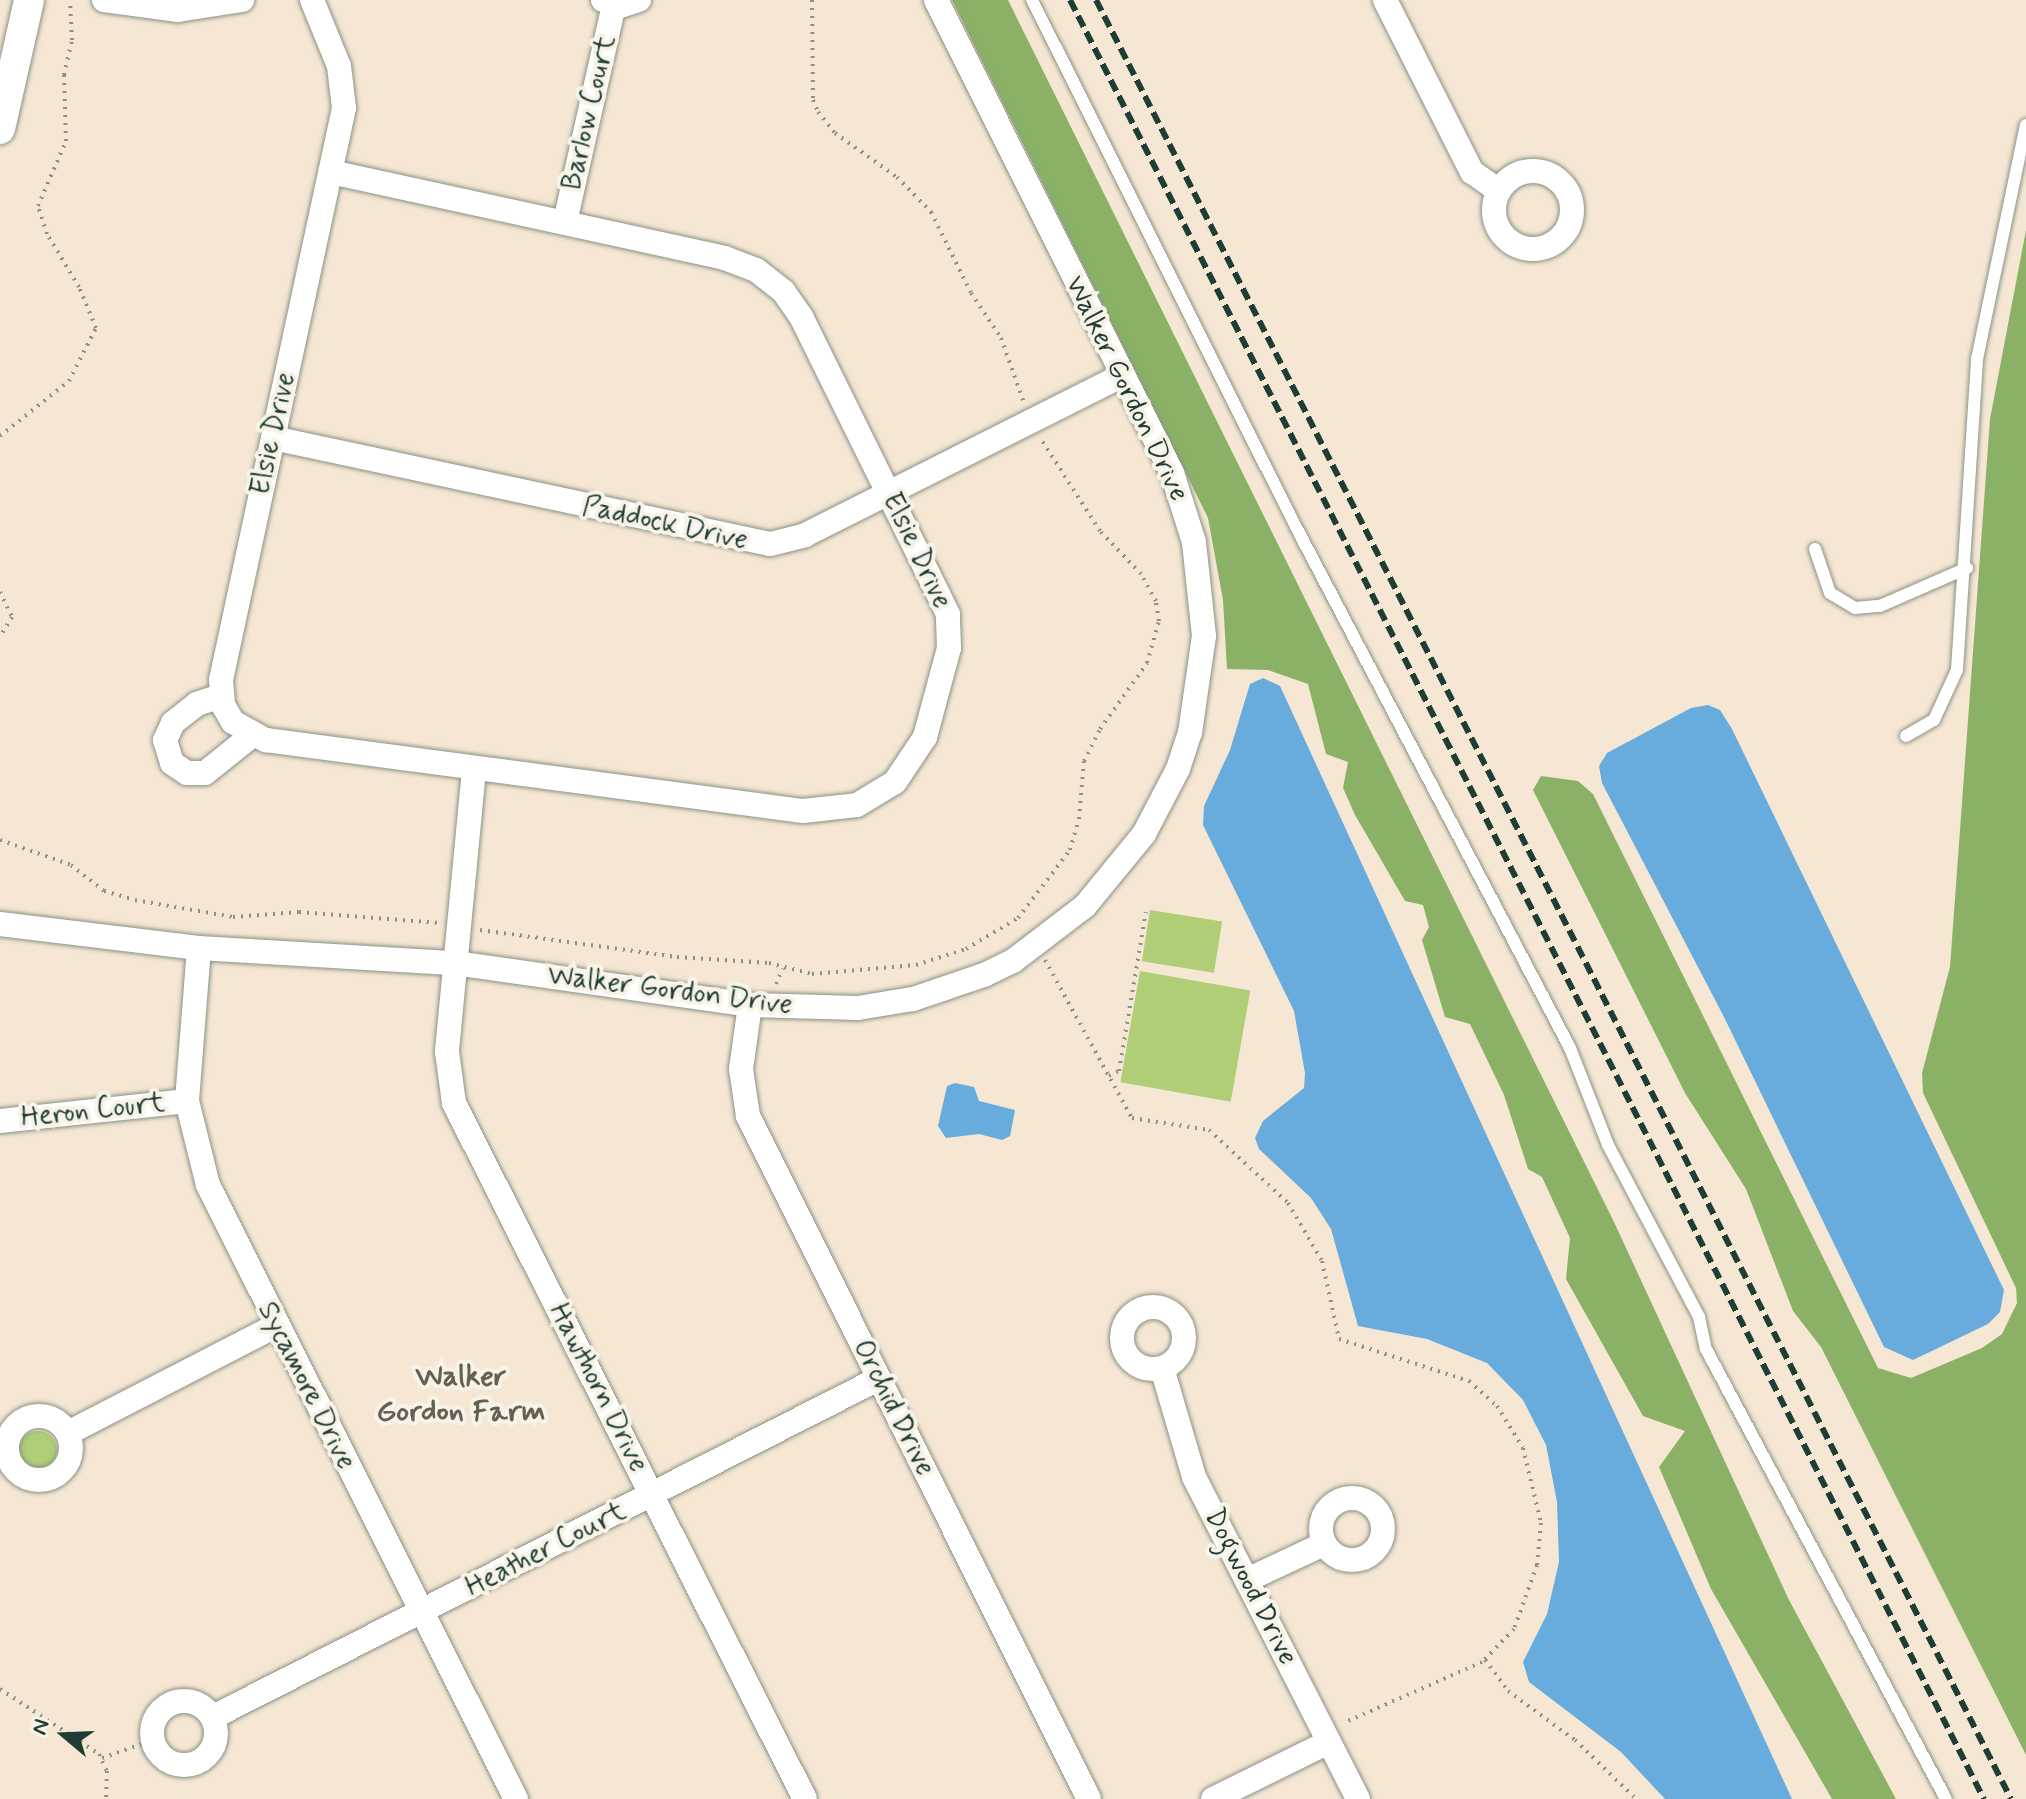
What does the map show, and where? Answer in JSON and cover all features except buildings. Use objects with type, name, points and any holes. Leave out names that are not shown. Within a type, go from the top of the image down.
[{"type":"street","points":[[0,129],[29,0]]},
{"type":"street","points":[[104,0],[178,10],[242,0]]},
{"type":"street","name":"Elsie Drive","points":[[221,696],[331,172],[344,89],[312,0]]},
{"type":"street","points":[[608,2],[639,0]]},
{"type":"street","name":"Walker Gordon Drive","points":[[0,924],[199,948],[455,963],[750,1005],[858,1008],[913,999],[984,975],[1036,945],[1096,895],[1144,834],[1178,769],[1198,699],[1204,636],[1194,542],[1172,473],[936,0]]},
{"type":"street","name":"Barlow Court","points":[[565,222],[608,2]]},
{"type":"street","points":[[1390,2],[1472,172],[1499,191]]},
{"type":"street","name":"Elsie Drive","points":[[251,736],[474,770],[812,812],[848,808],[881,793],[907,768],[925,737],[950,631],[942,597],[798,311],[770,279],[733,260],[331,172]]},
{"type":"street","name":"Paddock Drive","points":[[273,438],[755,544],[796,539],[1121,376]]},
{"type":"street","points":[[221,696],[233,722],[251,736],[205,773],[187,773],[172,763],[165,740],[173,723],[197,704],[221,696]]},
{"type":"street","name":"Hawthorn Drive","points":[[474,770],[447,1065],[454,1103],[805,1799]]},
{"type":"street","name":"Sycamore Drive","points":[[199,948],[187,1101],[208,1185],[275,1326],[516,1799]]},
{"type":"street","name":"Orchid Drive","points":[[750,1005],[741,1069],[748,1116],[1089,1799]]},
{"type":"street","name":"Heron Court","points":[[0,1121],[187,1101]]},
{"type":"street","points":[[68,1433],[275,1326]]},
{"type":"street","name":"Dogwood Drive","points":[[1162,1368],[1191,1469],[1358,1799]]},
{"type":"street","name":"Heather Court","points":[[213,1717],[654,1496],[878,1379]]},
{"type":"street","points":[[1247,1580],[1324,1544]]},
{"type":"street","points":[[195,1702],[213,1717],[215,1744],[199,1762],[168,1761],[153,1740],[156,1717],[170,1704],[195,1702]]},
{"type":"street","points":[[1213,1799],[1326,1738]]},
{"type":"lane","points":[[1032,0],[1304,542],[1570,1048],[1608,1145],[1699,1317],[1706,1349],[1946,1799]]},
{"type":"lane","points":[[1906,736],[1934,720],[1952,686],[1961,646],[1977,359],[2026,125]]},
{"type":"lane","points":[[1815,549],[1830,593],[1855,608],[1880,606],[1967,568]]},
{"type":"path","points":[[0,436],[69,381],[96,328],[79,287],[47,234],[38,206],[66,141],[64,75],[72,40],[70,0]]},
{"type":"path","points":[[0,840],[71,865],[104,891],[135,900],[233,917],[299,912],[459,926],[677,957],[769,963],[812,974],[916,965],[966,949],[1018,918],[1070,850],[1079,819],[1084,761],[1100,729],[1147,663],[1159,621],[1150,586],[1083,507],[1032,421],[1001,338],[971,293],[931,212],[897,177],[835,133],[818,112],[813,100],[812,0]]},
{"type":"path","points":[[0,592],[12,617],[0,637]]},
{"type":"path","points":[[1109,1076],[1119,1071],[1146,912]]},
{"type":"path","points":[[1018,918],[1053,968],[1132,1118],[1209,1130],[1288,1203],[1322,1261],[1339,1339],[1368,1353],[1451,1371],[1480,1389],[1509,1421],[1535,1484],[1539,1548],[1521,1616],[1505,1641],[1485,1660],[1326,1738]]},
{"type":"path","points":[[1485,1660],[1508,1691],[1575,1740],[1636,1799]]},
{"type":"path","points":[[0,1689],[102,1758]]},
{"type":"path","points":[[102,1758],[153,1740]]},
{"type":"path","points":[[102,1758],[106,1799]]},
{"type":"green space","points":[[952,0],[1008,0],[1614,1222],[1789,1600],[1896,1799],[1832,1799],[1711,1589],[1659,1467],[1685,1431],[1643,1416],[1566,1279],[1570,1238],[1542,1177],[1528,1169],[1504,1095],[1470,1024],[1445,1017],[1422,940],[1429,927],[1423,905],[1405,901],[1355,815],[1343,788],[1348,762],[1326,754],[1308,684],[1268,670],[1227,669],[1223,600],[1208,518]]},
{"type":"green space","points":[[2026,230],[2026,1755],[1821,1347],[1793,1311],[1746,1189],[1685,1093],[1533,790],[1541,776],[1578,781],[1593,794],[1878,1368],[1911,1378],[1982,1348],[2002,1334],[2017,1303],[2016,1288],[1923,1093],[1922,1073],[1950,967],[1990,419]]},
{"type":"green space","points":[[1150,910],[1222,921],[1214,973],[1142,961]]},
{"type":"green space","points":[[1140,971],[1250,990],[1231,1102],[1120,1082]]},
{"type":"green space","points":[[38,1431],[52,1436],[57,1450],[52,1464],[38,1469],[24,1464],[19,1450],[24,1436]]},
{"type":"water","points":[[1263,678],[1280,686],[1792,1799],[1665,1799],[1621,1752],[1529,1682],[1523,1662],[1547,1614],[1559,1562],[1557,1502],[1546,1445],[1523,1400],[1487,1363],[1427,1339],[1358,1326],[1331,1229],[1311,1198],[1259,1149],[1255,1138],[1263,1121],[1304,1088],[1305,1073],[1294,1011],[1203,825],[1204,806],[1230,750],[1250,684]]},
{"type":"water","points":[[1708,705],[1720,710],[1732,729],[2004,1290],[2000,1312],[1988,1324],[1913,1360],[1884,1347],[1724,1017],[1602,783],[1599,766],[1607,753],[1691,708]]},
{"type":"water","points":[[955,1083],[974,1087],[979,1101],[1015,1110],[1010,1136],[1002,1140],[979,1134],[946,1138],[938,1126],[947,1086]]},
{"type":"railway","points":[[1070,0],[1984,1799]]},
{"type":"railway","points":[[1096,0],[2011,1799]]},
{"type":"district","name":"Walker Gordon Farm","points":[[461,1394]]}]
